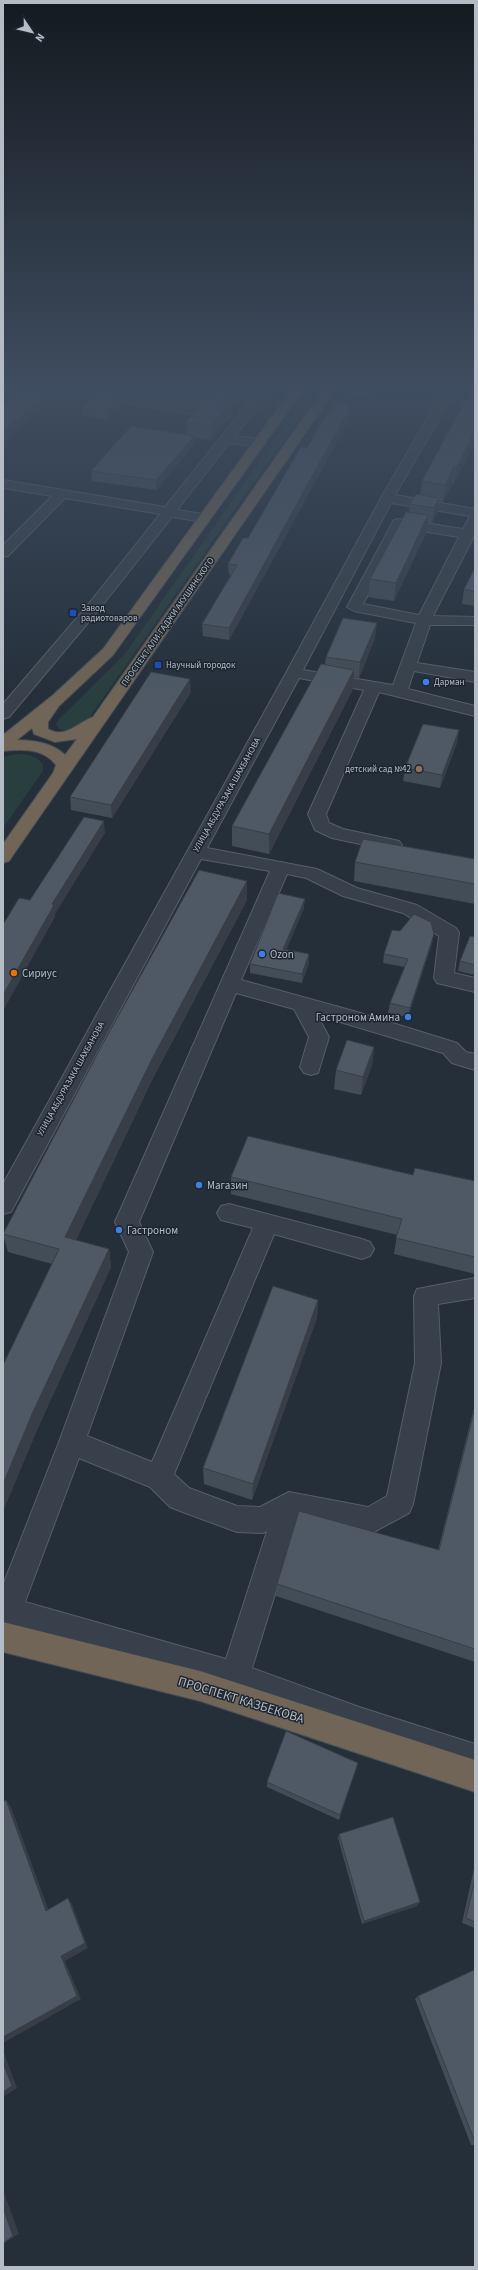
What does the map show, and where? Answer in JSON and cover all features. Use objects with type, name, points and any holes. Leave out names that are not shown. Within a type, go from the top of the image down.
[{"type":"highway","points":[[3,743],[59,698],[108,652],[223,492]]},
{"type":"highway","name":"ПРОСПЕКТ АЛИ-ГАДЖИ АКУШИНСКОГО","points":[[3,856],[60,777],[258,492]]},
{"type":"highway","points":[[59,698],[40,722],[40,731],[44,734],[62,738],[83,732],[104,714]]},
{"type":"highway","points":[[3,746],[27,745],[49,750],[58,755],[64,765],[60,777]]},
{"type":"highway","name":"ПРОСПЕКТ КАЗБЕКОВА","points":[[4,1620],[475,1776]]},
{"type":"street","points":[[50,492],[204,518]]},
{"type":"street","points":[[3,714],[92,609],[185,492]]},
{"type":"street","name":"УЛИЦА АБДУРАЗАКА ШАХБАНОВА","points":[[3,1205],[294,673],[391,492]]},
{"type":"street","points":[[3,553],[62,494]]},
{"type":"street","points":[[387,498],[475,513]]},
{"type":"street","points":[[399,691],[424,620],[468,543],[475,519]]},
{"type":"street","points":[[354,607],[399,523],[468,543]]},
{"type":"street","points":[[330,603],[424,620],[475,621]]},
{"type":"street","points":[[409,666],[475,677]]},
{"type":"street","points":[[294,673],[399,691],[446,713],[475,712]]},
{"type":"street","points":[[373,687],[317,814],[321,826],[338,834],[406,847]]},
{"type":"street","points":[[195,852],[311,873],[350,892],[410,909],[449,933],[444,978],[475,985]]},
{"type":"street","points":[[282,867],[229,984],[127,1222],[141,1252],[72,1442],[4,1620],[234,1676],[359,1722],[475,1759]]},
{"type":"street","points":[[229,984],[450,1048],[460,1058],[475,1062]]},
{"type":"street","points":[[301,1004],[319,1037],[311,1066]]},
{"type":"street","points":[[229,1213],[267,1222],[362,1249]]},
{"type":"street","points":[[159,1478],[267,1222]]},
{"type":"street","points":[[72,1442],[159,1478],[180,1498],[237,1519],[262,1520],[289,1505],[370,1521],[399,1504],[428,1364],[426,1296],[475,1288]]},
{"type":"street","points":[[234,1676],[289,1505]]},
{"type":"green space","points":[[238,492],[247,492],[87,721],[70,731],[59,729],[56,724],[59,719],[125,654]]},
{"type":"green space","points":[[17,754],[34,757],[43,764],[43,771],[3,828],[3,757]]},
{"type":"building","points":[[275,492],[303,492],[229,628],[202,624],[237,565],[228,564],[243,538],[248,538]]},
{"type":"building","points":[[416,494],[439,498],[434,508],[410,504]]},
{"type":"building","points":[[406,512],[428,515],[396,583],[370,579]]},
{"type":"building","points":[[475,568],[475,592],[464,589]]},
{"type":"building","points":[[343,618],[377,623],[360,662],[326,657]]},
{"type":"building","points":[[321,664],[354,670],[269,834],[232,826]]},
{"type":"building","points":[[151,672],[190,679],[111,805],[70,797]]},
{"type":"building","points":[[423,724],[459,730],[442,775],[405,768]]},
{"type":"building","points":[[84,817],[104,821],[52,904],[54,905],[3,995],[3,923],[19,898],[30,900]]},
{"type":"building","points":[[363,839],[475,859],[475,884],[355,862]]},
{"type":"building","points":[[199,870],[247,881],[152,1059],[65,1237],[109,1249],[32,1414],[3,1484],[3,1365],[59,1249],[3,1234],[101,1047]]},
{"type":"building","points":[[278,893],[305,899],[283,949],[309,954],[302,974],[250,964]]},
{"type":"building","points":[[414,914],[431,922],[434,934],[410,1008],[390,1003],[408,959],[384,954],[392,930],[400,931]]},
{"type":"building","points":[[470,936],[475,937],[475,965],[460,961]]},
{"type":"building","points":[[347,1040],[374,1047],[363,1077],[336,1070]]},
{"type":"building","points":[[248,1136],[413,1175],[415,1168],[475,1181],[475,1257],[396,1238],[402,1219],[231,1177]]},
{"type":"building","points":[[273,1286],[318,1300],[253,1484],[203,1468]]},
{"type":"building","points":[[475,1408],[475,1649],[277,1584],[299,1511],[439,1550]]},
{"type":"building","points":[[286,1731],[358,1763],[340,1815],[267,1782]]},
{"type":"building","points":[[6,1800],[46,1911],[68,1898],[85,1943],[61,1956],[77,1996],[3,2037],[3,1802]]},
{"type":"building","points":[[393,1817],[420,1902],[364,1921],[339,1834]]},
{"type":"building","points":[[475,1879],[475,1922],[466,1918]]},
{"type":"building","points":[[474,1970],[475,1973],[475,2142],[418,1996]]},
{"type":"building","points":[[3,2063],[12,2086],[3,2092]]},
{"type":"building","points":[[3,2208],[13,2236],[3,2243]]},
{"type":"place","name":"Завод радиотоваров","points":[[73,613]]},
{"type":"place","name":"Научный городок","points":[[158,665]]},
{"type":"place","name":"Дарман","points":[[426,682]]},
{"type":"place","name":"детский сад №42","points":[[419,769]]},
{"type":"place","name":"Ozon","points":[[262,954]]},
{"type":"place","name":"Сириус","points":[[14,973]]},
{"type":"place","name":"Гастроном Амина","points":[[408,1017]]},
{"type":"place","name":"Магазин","points":[[199,1185]]},
{"type":"place","name":"Гастроном","points":[[119,1230]]}]
